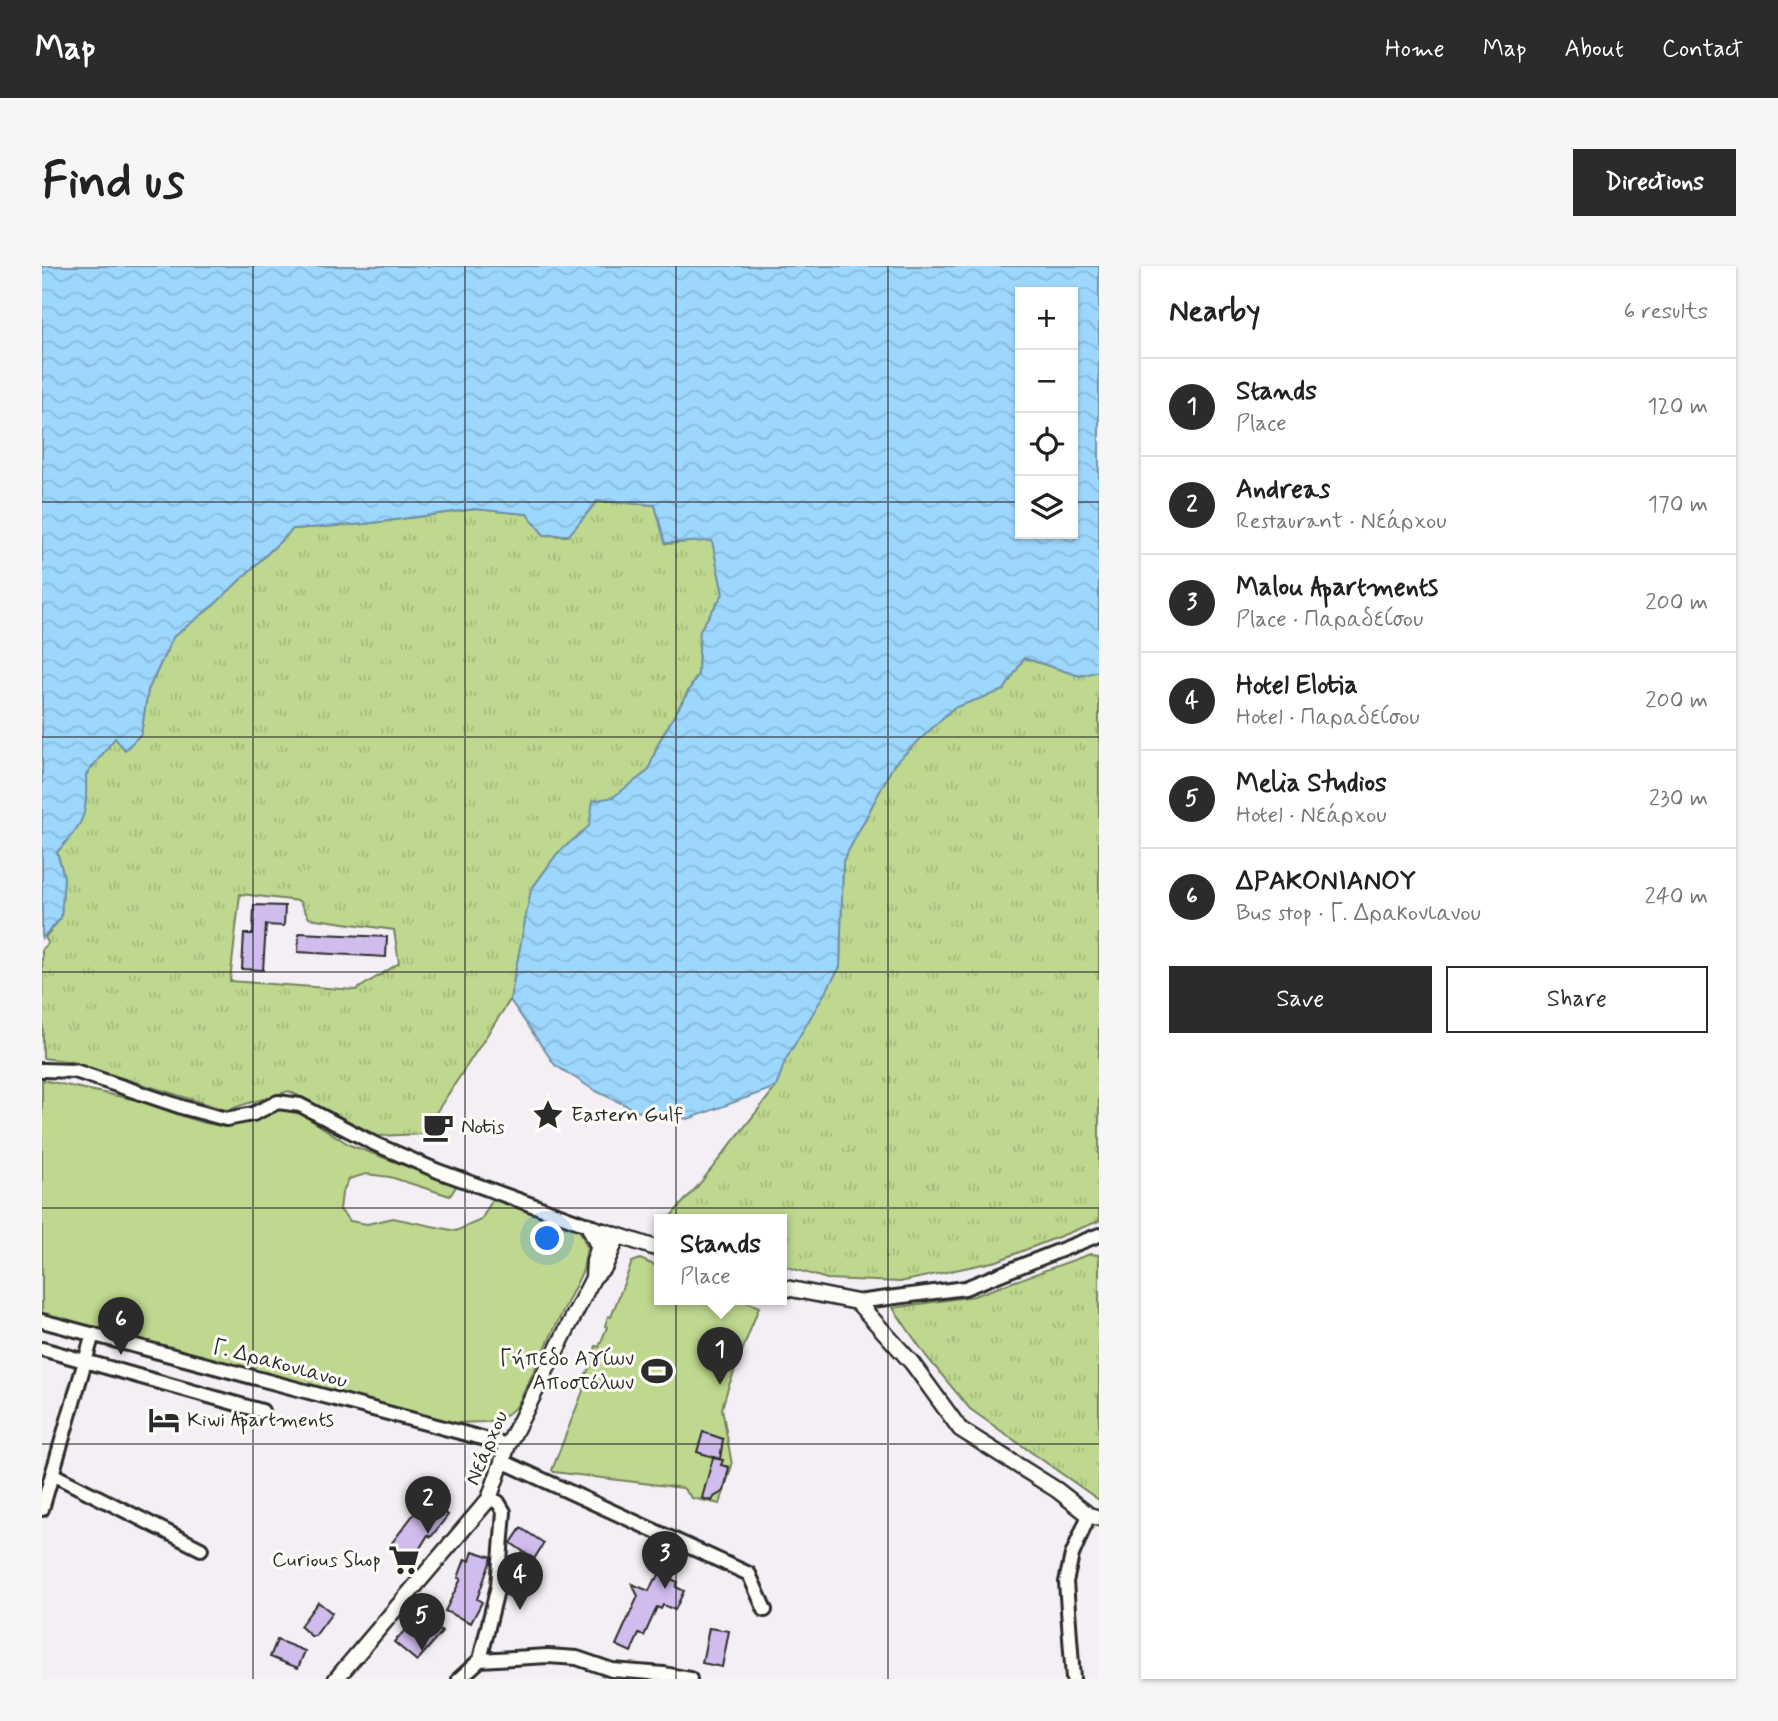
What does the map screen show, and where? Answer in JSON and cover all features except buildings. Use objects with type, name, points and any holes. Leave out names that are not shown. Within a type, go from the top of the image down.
[{"type":"street","points":[[42,1070],[75,1071],[226,1119],[253,1114],[278,1102],[300,1105],[375,1144],[438,1171],[654,1247]]},
{"type":"street","points":[[588,1225],[598,1246]]},
{"type":"street","name":"Νεάρχου","points":[[593,1278],[598,1246],[611,1233]]},
{"type":"street","name":"Νεάρχου","points":[[336,1679],[489,1499],[508,1445],[593,1278],[605,1266],[613,1251],[611,1233]]},
{"type":"street","points":[[787,1288],[857,1302],[965,1288],[1099,1235]]},
{"type":"street","points":[[613,1251],[636,1242]]},
{"type":"street","points":[[857,1302],[912,1363],[960,1429],[1057,1490],[1094,1517],[1072,1555],[1066,1581],[1073,1679]]},
{"type":"street","name":"Γ. Δρακονιανου","points":[[42,1321],[508,1445]]},
{"type":"street","points":[[42,1509],[93,1334]]},
{"type":"street","points":[[42,1349],[261,1411]]},
{"type":"street","points":[[504,1462],[749,1574],[765,1611]]},
{"type":"street","points":[[52,1474],[201,1549]]},
{"type":"street","points":[[459,1679],[480,1660],[498,1586],[504,1511],[498,1502],[489,1499]]},
{"type":"street","points":[[480,1660],[548,1656],[577,1658],[612,1670],[690,1679]]},
{"type":"green space","points":[[597,501],[655,505],[666,544],[712,540],[723,594],[700,630],[698,674],[659,742],[648,771],[613,798],[593,801],[590,826],[557,854],[531,890],[510,1000],[422,1134],[378,1136],[289,1091],[226,1110],[67,1061],[43,1058],[42,949],[48,943],[45,937],[61,918],[64,877],[57,852],[82,817],[86,799],[86,775],[115,738],[141,734],[148,690],[173,637],[214,605],[293,529],[365,524],[475,509],[527,514],[544,535],[568,536]],"holes":[[[240,894],[299,901],[309,918],[394,930],[399,963],[356,990],[230,981]]]},
{"type":"green space","points":[[1024,658],[1080,676],[1099,671],[1099,1221],[997,1261],[900,1282],[827,1279],[787,1267],[787,1214],[673,1214],[776,1087],[784,1061],[840,967],[843,861],[894,764],[953,708],[1004,690]]},
{"type":"green space","points":[[42,1080],[136,1100],[200,1122],[226,1127],[281,1109],[300,1113],[350,1145],[457,1185],[450,1196],[390,1177],[366,1174],[349,1179],[342,1193],[340,1210],[350,1221],[367,1224],[393,1218],[456,1231],[481,1220],[494,1197],[578,1227],[587,1247],[583,1270],[517,1406],[503,1418],[486,1422],[453,1423],[42,1314]]},
{"type":"green space","points":[[1090,1254],[1099,1255],[1099,1500],[970,1409],[926,1356],[893,1308],[974,1296]]},
{"type":"green space","name":"Γήπεδο Αγίων Αποστόλων","points":[[640,1259],[654,1265],[654,1305],[759,1307],[722,1408],[732,1465],[720,1504],[692,1498],[683,1488],[552,1470],[588,1378],[585,1376],[596,1356],[593,1355],[596,1346],[599,1347],[607,1327],[608,1316],[611,1317],[632,1262]]},
{"type":"water","points":[[42,266],[1099,266],[1099,671],[1080,676],[1024,658],[1004,690],[953,708],[894,764],[843,861],[840,967],[785,1061],[776,1087],[688,1119],[638,1111],[596,1091],[555,1065],[510,1000],[531,890],[557,854],[589,826],[593,801],[613,797],[648,771],[659,742],[698,675],[700,630],[723,594],[712,541],[665,543],[655,505],[597,501],[569,535],[544,535],[527,514],[475,509],[365,524],[293,529],[214,605],[173,637],[148,690],[141,734],[125,750],[115,738],[86,775],[86,800],[82,818],[57,852],[64,877],[61,918],[42,938]]},
{"type":"place","name":"Eastern Gulf","points":[[548,1115]]},
{"type":"place","name":"Notis","points":[[438,1127]]},
{"type":"place","name":"ΔΡΑΚΟΝΙΑΝΟΥ","points":[[121,1355]]},
{"type":"place","name":"Γήπεδο Αγίων Αποστόλων","points":[[657,1371]]},
{"type":"place","name":"Stands","points":[[720,1385]]},
{"type":"place","name":"Kiwi Apartments","points":[[164,1420]]},
{"type":"place","name":"Andreas","points":[[428,1534]]},
{"type":"place","name":"Curious Shop","points":[[404,1560]]},
{"type":"place","name":"Malou Apartments","points":[[665,1589]]},
{"type":"place","name":"Hotel Elotia","points":[[520,1610]]},
{"type":"place","name":"Melia Studios","points":[[422,1651]]}]
